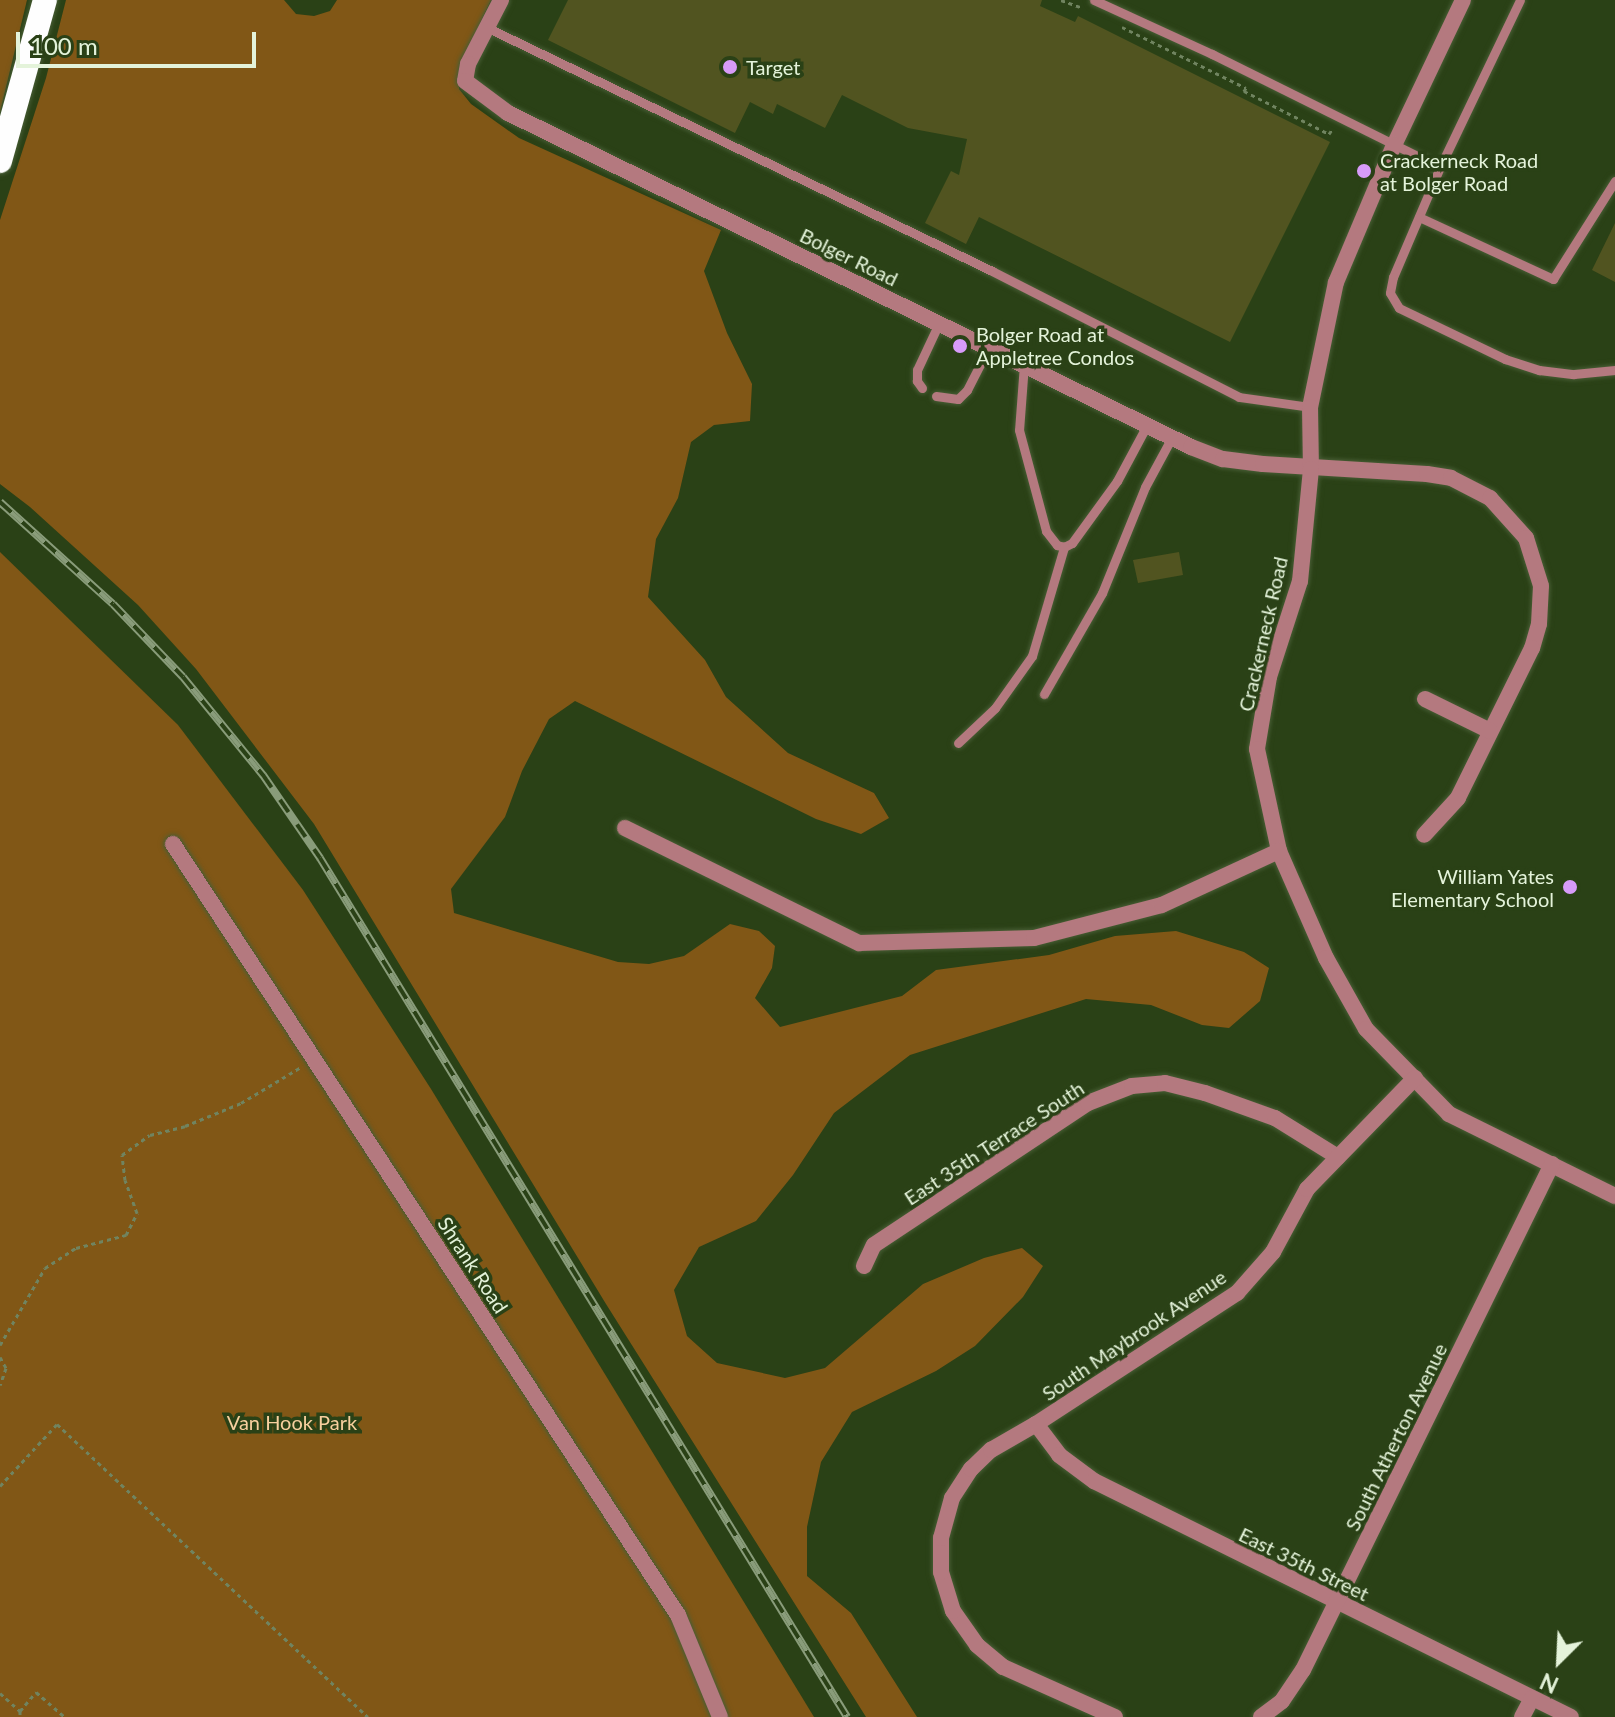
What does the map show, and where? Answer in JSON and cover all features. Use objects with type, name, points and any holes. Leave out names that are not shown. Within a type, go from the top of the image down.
[{"type":"highway","points":[[0,161],[45,0]]},
{"type":"street","name":"Bolger Road","points":[[501,0],[468,64],[465,81],[508,113],[1147,425],[1223,459],[1311,469],[1427,474],[1451,478],[1490,498],[1526,538],[1541,586],[1539,624],[1532,648],[1453,807],[1424,835]]},
{"type":"street","name":"Crackerneck Road","points":[[1463,0],[1394,145],[1336,282],[1310,407],[1311,469],[1300,581],[1269,677],[1257,749],[1279,851],[1326,958],[1366,1029],[1449,1114],[1615,1196]]},
{"type":"street","points":[[1425,699],[1490,731]]},
{"type":"street","points":[[625,828],[859,943],[1034,938],[1162,905],[1279,851]]},
{"type":"street","name":"Shrank Road","points":[[173,844],[678,1615],[720,1717]]},
{"type":"street","name":"South Maybrook Avenue","points":[[1115,1717],[1003,1667],[977,1645],[953,1611],[941,1572],[941,1538],[952,1498],[981,1459],[1237,1293],[1273,1252],[1307,1189],[1415,1078]]},
{"type":"street","name":"East 35th Terrace South","points":[[864,1266],[874,1245],[1088,1103],[1132,1086],[1165,1083],[1205,1093],[1275,1118],[1338,1157]]},
{"type":"street","name":"South Atherton Avenue","points":[[1261,1717],[1294,1685],[1552,1164]]},
{"type":"street","name":"East 35th Street","points":[[1036,1424],[1059,1455],[1094,1481],[1571,1717]]},
{"type":"street","points":[[1522,1717],[1532,1698]]},
{"type":"lane","points":[[1520,0],[1440,167],[1390,293],[1399,308],[1505,359],[1539,370],[1574,374],[1615,370]]},
{"type":"lane","points":[[1093,5],[1212,54],[1440,167]]},
{"type":"lane","points":[[486,27],[992,271],[1239,397],[1310,407]]},
{"type":"lane","points":[[1419,217],[1553,279],[1615,181]]},
{"type":"lane","points":[[922,388],[917,381],[917,370],[939,323]]},
{"type":"lane","points":[[936,396],[958,399],[967,390],[989,347]]},
{"type":"lane","points":[[1024,364],[1019,430],[1046,531],[1057,545],[1064,547],[1072,543],[1117,481],[1147,425]]},
{"type":"lane","points":[[1044,694],[1102,593],[1145,487],[1172,437]]},
{"type":"lane","points":[[958,743],[995,708],[1032,656],[1064,547]]},
{"type":"path","points":[[1061,0],[1093,5]]},
{"type":"path","points":[[1120,24],[1123,29],[1246,88],[1244,91],[1329,134],[1333,128],[1344,133]]},
{"type":"path","points":[[0,1345],[45,1268],[76,1248],[126,1235],[137,1213],[125,1180],[122,1155],[150,1135],[185,1126],[241,1103],[314,1059]]},
{"type":"path","points":[[0,1357],[6,1368],[0,1385]]},
{"type":"path","points":[[0,1486],[57,1424],[368,1717]]},
{"type":"path","points":[[20,1717],[20,1711],[36,1692],[65,1717]]},
{"type":"path","points":[[0,1693],[20,1711]]},
{"type":"green space","points":[[0,0],[27,0],[0,112]]},
{"type":"green space","points":[[66,0],[284,0],[296,14],[314,16],[330,11],[337,0],[491,0],[459,67],[459,89],[471,104],[519,138],[721,230],[704,271],[727,333],[752,384],[750,421],[714,425],[691,442],[678,498],[656,539],[648,597],[705,660],[726,697],[788,753],[874,793],[889,818],[861,834],[816,819],[575,701],[549,719],[522,771],[505,817],[451,889],[454,913],[618,962],[649,964],[684,956],[730,924],[759,931],[775,946],[772,968],[755,998],[780,1027],[902,996],[936,970],[1049,955],[1115,936],[1176,931],[1244,952],[1269,968],[1260,1001],[1229,1028],[1202,1025],[1151,1005],[1086,999],[910,1055],[834,1113],[793,1175],[756,1221],[699,1247],[674,1290],[687,1336],[717,1363],[785,1378],[825,1368],[923,1284],[984,1258],[1022,1248],[1043,1266],[1023,1297],[975,1346],[936,1371],[852,1412],[821,1462],[807,1527],[807,1576],[851,1613],[917,1717],[866,1717],[606,1304],[314,824],[196,669],[138,605],[30,507],[0,484],[0,220],[46,78]]},
{"type":"green space","name":"Van Hook Park","points":[[0,552],[178,725],[303,890],[431,1089],[814,1717],[0,1717]]},
{"type":"building","points":[[568,0],[1042,0],[1040,6],[1075,22],[1078,16],[1330,142],[1230,342],[979,217],[966,244],[925,223],[951,171],[959,175],[967,139],[908,128],[842,95],[825,128],[777,104],[773,114],[750,102],[735,133],[548,40]]},
{"type":"building","points":[[1615,223],[1615,282],[1592,270]]},
{"type":"building","points":[[1179,552],[1183,575],[1138,583],[1133,560]]},
{"type":"railway","points":[[0,502],[113,604],[183,677],[263,775],[320,858],[847,1717]]},
{"type":"place","name":"Target","points":[[730,67]]},
{"type":"place","name":"Crackerneck Road at Bolger Road","points":[[1364,171]]},
{"type":"place","name":"Bolger Road at Appletree Condos","points":[[960,346]]},
{"type":"place","name":"William Yates Elementary School","points":[[1570,887]]}]
